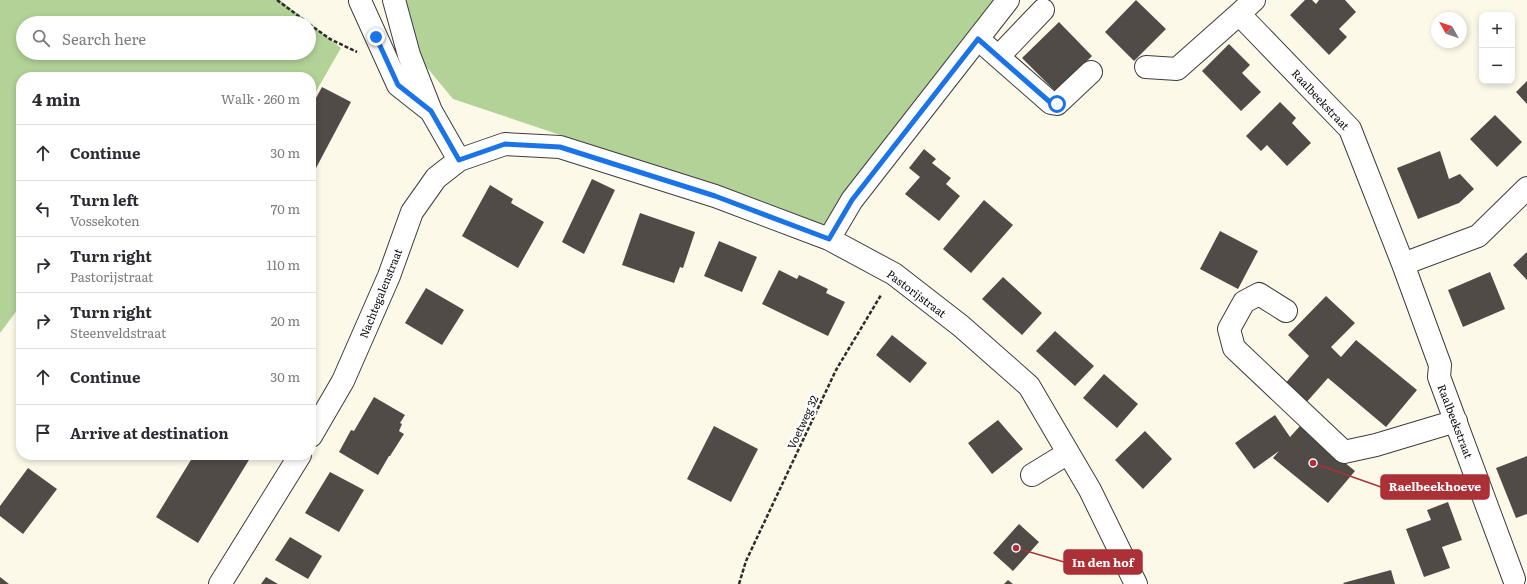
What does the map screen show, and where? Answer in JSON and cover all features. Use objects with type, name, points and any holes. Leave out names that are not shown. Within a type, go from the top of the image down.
[{"type":"street","points":[[394,0],[409,55],[431,111],[459,160]]},
{"type":"street","points":[[829,239],[852,200],[1008,0]]},
{"type":"street","points":[[360,1],[398,85],[431,111]]},
{"type":"street","points":[[1146,67],[1177,69],[1247,7]]},
{"type":"street","name":"Raalbeekstraat","points":[[1247,7],[1350,129],[1440,365],[1439,377],[1513,579]]},
{"type":"street","points":[[999,56],[1043,10]]},
{"type":"street","points":[[978,39],[1051,103],[1057,104],[1091,72]]},
{"type":"street","name":"Pastorijstraat","points":[[459,160],[505,144],[560,147],[715,196],[829,239],[894,274],[961,326],[1029,386],[1090,490],[1136,584]]},
{"type":"street","name":"Nachtegalenstraat","points":[[316,427],[343,381],[389,276],[412,212],[436,178],[459,160]]},
{"type":"street","points":[[1402,264],[1478,236],[1527,188]]},
{"type":"street","points":[[1286,310],[1259,294],[1244,302],[1229,329],[1234,348],[1344,452],[1376,445],[1456,421]]},
{"type":"street","points":[[1032,475],[1068,453]]},
{"type":"street","points":[[220,584],[297,460]]},
{"type":"path","points":[[276,0],[298,16]]},
{"type":"path","points":[[316,29],[330,39],[362,54]]},
{"type":"path","name":"Voetweg 32","points":[[738,584],[746,561],[836,370],[894,274]]},
{"type":"green space","points":[[0,0],[280,0],[300,16],[16,16],[16,60],[316,60],[316,28],[341,48],[316,91],[316,72],[16,72],[16,312],[0,333]]},
{"type":"green space","points":[[404,0],[997,0],[824,226],[725,190],[453,99],[424,64]]},
{"type":"building","points":[[1136,0],[1166,29],[1134,61],[1105,32]]},
{"type":"building","points":[[1305,0],[1312,0],[1316,4],[1319,0],[1345,0],[1356,12],[1339,29],[1347,37],[1329,55],[1290,15]]},
{"type":"building","points":[[1059,22],[1092,56],[1056,92],[1022,58]]},
{"type":"building","points":[[1229,44],[1250,65],[1242,73],[1261,92],[1241,111],[1202,71]]},
{"type":"building","points":[[1527,81],[1527,104],[1516,92]]},
{"type":"building","points":[[322,87],[351,102],[316,168],[316,98]]},
{"type":"building","points":[[1280,102],[1296,118],[1292,123],[1311,143],[1287,166],[1267,145],[1261,151],[1246,136]]},
{"type":"building","points":[[1495,115],[1522,142],[1497,167],[1470,139]]},
{"type":"building","points":[[924,149],[936,159],[932,163],[951,178],[946,184],[960,196],[939,221],[905,194],[920,177],[909,168]]},
{"type":"building","points":[[1440,151],[1449,179],[1460,174],[1474,189],[1459,203],[1418,219],[1397,168]]},
{"type":"building","points":[[592,179],[615,190],[584,254],[562,242]]},
{"type":"building","points":[[490,185],[513,199],[511,203],[544,222],[518,268],[462,236]]},
{"type":"building","points":[[984,200],[1013,225],[971,273],[943,249]]},
{"type":"building","points":[[640,213],[695,232],[683,268],[680,267],[674,283],[622,265]]},
{"type":"building","points":[[1220,231],[1258,251],[1238,289],[1200,269]]},
{"type":"building","points":[[719,241],[757,257],[742,292],[704,276]]},
{"type":"building","points":[[1527,252],[1527,280],[1513,265]]},
{"type":"building","points":[[779,270],[797,279],[799,275],[814,282],[828,289],[826,293],[845,302],[828,336],[762,304]]},
{"type":"building","points":[[1490,272],[1505,309],[1463,327],[1448,290]]},
{"type":"building","points":[[1003,277],[1042,313],[1022,335],[982,299]]},
{"type":"building","points":[[426,288],[464,310],[442,345],[405,323]]},
{"type":"building","points":[[1326,296],[1355,323],[1331,347],[1341,357],[1356,340],[1417,390],[1386,427],[1328,378],[1304,405],[1283,386],[1309,356],[1288,335]]},
{"type":"building","points":[[1055,331],[1094,366],[1075,386],[1036,351]]},
{"type":"building","points":[[892,335],[927,363],[910,383],[876,355]]},
{"type":"building","points":[[1104,374],[1138,404],[1117,428],[1083,398]]},
{"type":"building","points":[[374,397],[405,415],[400,423],[402,424],[399,431],[404,434],[378,475],[339,452],[351,430],[354,431]]},
{"type":"building","points":[[1275,415],[1290,437],[1300,426],[1355,471],[1328,503],[1273,458],[1279,451],[1254,469],[1235,443]]},
{"type":"building","points":[[998,420],[1023,449],[992,474],[968,443]]},
{"type":"building","points":[[714,426],[758,449],[731,502],[687,479]]},
{"type":"building","points":[[1145,431],[1172,459],[1143,489],[1115,460]]},
{"type":"building","points":[[1527,456],[1527,514],[1516,518],[1496,468]]},
{"type":"building","points":[[191,460],[249,460],[198,543],[156,517]]},
{"type":"building","points":[[28,468],[57,489],[23,534],[0,516],[0,506]]},
{"type":"building","points":[[330,472],[364,490],[339,532],[305,513]]},
{"type":"building","points":[[1448,502],[1462,540],[1442,547],[1450,568],[1424,577],[1406,529],[1431,520],[1427,510]]},
{"type":"building","points":[[1019,524],[1039,542],[1013,571],[993,553]]},
{"type":"building","points":[[290,537],[322,556],[308,579],[275,560]]},
{"type":"building","points":[[1391,570],[1395,584],[1343,583]]},
{"type":"building","points":[[0,577],[9,584],[0,584]]},
{"type":"building","points":[[266,577],[278,584],[261,584]]},
{"type":"building","points":[[1008,580],[1013,584],[1004,584]]},
{"type":"place","name":"Raelbeekhoeve","points":[[1313,463]]},
{"type":"place","name":"In den hof","points":[[1016,548]]},
{"type":"route","points":[[376,37],[398,85],[431,111],[459,160],[505,144],[560,147],[715,196],[829,239],[852,200],[978,39],[1051,103],[1057,104]]}]
